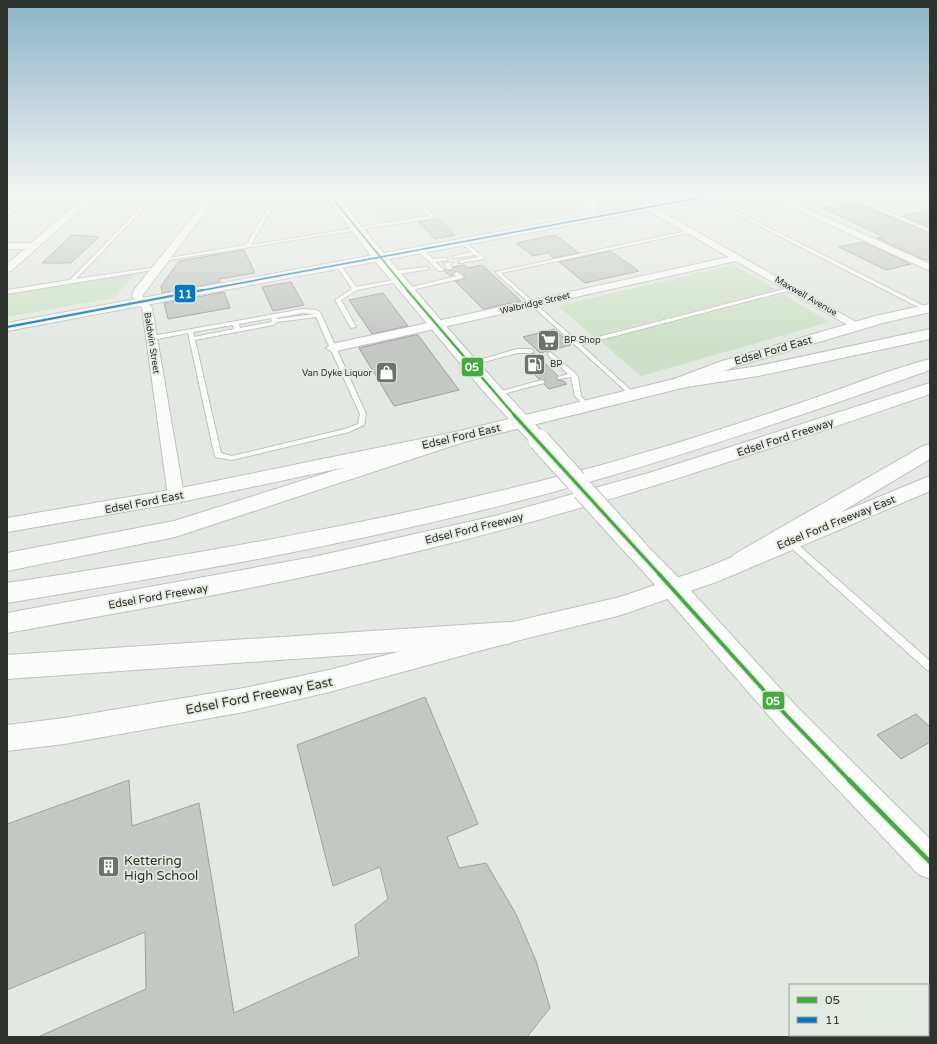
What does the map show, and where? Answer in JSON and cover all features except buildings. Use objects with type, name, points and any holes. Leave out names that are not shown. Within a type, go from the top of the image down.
[{"type":"main road","points":[[368,243],[469,364],[673,588],[787,716],[930,862]]},
{"type":"main road","points":[[680,383],[758,371],[930,334]]},
{"type":"main road","name":"Edsel Ford Freeway","points":[[7,593],[196,562],[307,541],[482,502],[661,454],[930,364]]},
{"type":"main road","name":"Edsel Ford Freeway","points":[[7,623],[193,590],[359,556],[494,524],[671,474],[930,388]]},
{"type":"main road","points":[[7,562],[176,529],[460,437]]},
{"type":"main road","points":[[741,561],[930,450]]},
{"type":"main road","points":[[7,666],[508,633]]},
{"type":"street","points":[[7,269],[37,243]]},
{"type":"street","name":"Baldwin Street","points":[[176,496],[147,308],[137,296],[138,292],[177,243]]},
{"type":"street","points":[[7,327],[464,243]]},
{"type":"street","name":"Maxwell Avenue","points":[[711,243],[857,326]]},
{"type":"street","points":[[875,243],[930,268]]},
{"type":"street","points":[[7,246],[33,246]]},
{"type":"street","name":"Walbridge Street","points":[[332,348],[738,258]]},
{"type":"street","name":"Edsel Ford East","points":[[7,525],[176,496],[460,437],[680,383],[728,364],[857,326],[928,308]]},
{"type":"street","name":"Edsel Ford Freeway East","points":[[7,738],[64,731],[244,700],[329,681],[508,633],[620,606],[711,575],[741,561],[930,483]]},
{"type":"lane","points":[[71,282],[109,243]]},
{"type":"lane","points":[[247,247],[250,243]]},
{"type":"lane","points":[[7,292],[71,282],[273,243]]},
{"type":"lane","points":[[461,262],[482,258],[464,243]]},
{"type":"lane","points":[[632,394],[497,272],[636,243]]},
{"type":"lane","points":[[799,243],[928,308]]},
{"type":"lane","points":[[420,250],[439,268]]},
{"type":"lane","points":[[456,257],[476,253]]},
{"type":"lane","points":[[400,281],[448,264],[432,261]]},
{"type":"lane","points":[[338,265],[355,289]]},
{"type":"lane","points":[[353,327],[338,300],[355,289],[400,281],[439,280],[461,277],[457,274]]},
{"type":"lane","points":[[576,344],[792,289]]},
{"type":"lane","points":[[152,338],[190,331],[236,323],[274,318],[303,310],[317,312],[363,414],[361,425],[347,431],[232,458],[218,455],[190,331]]},
{"type":"lane","points":[[192,339],[273,323],[274,318]]},
{"type":"lane","points":[[236,323],[238,330]]},
{"type":"lane","points":[[469,364],[516,351],[531,351]]},
{"type":"lane","points":[[550,354],[573,374],[575,377],[578,396],[587,406]]},
{"type":"lane","points":[[560,378],[573,374]]},
{"type":"lane","points":[[496,394],[542,382]]},
{"type":"lane","points":[[790,541],[928,662]]},
{"type":"green space","points":[[733,265],[777,290],[593,336],[558,306]]},
{"type":"green space","points":[[135,273],[114,298],[7,317],[7,295]]},
{"type":"green space","points":[[783,294],[829,322],[641,376],[600,341]]},
{"type":"transit line","name":"05","points":[[368,243],[491,389],[787,716],[930,862]]},
{"type":"transit line","name":"11","points":[[7,327],[458,243]]},
{"type":"place","name":"BP Shop","points":[[549,340]]},
{"type":"place","name":"BP","points":[[535,364]]},
{"type":"place","name":"Van Dyke Liquor","points":[[387,373]]},
{"type":"place","name":"Kettering High School","points":[[109,867]]}]
